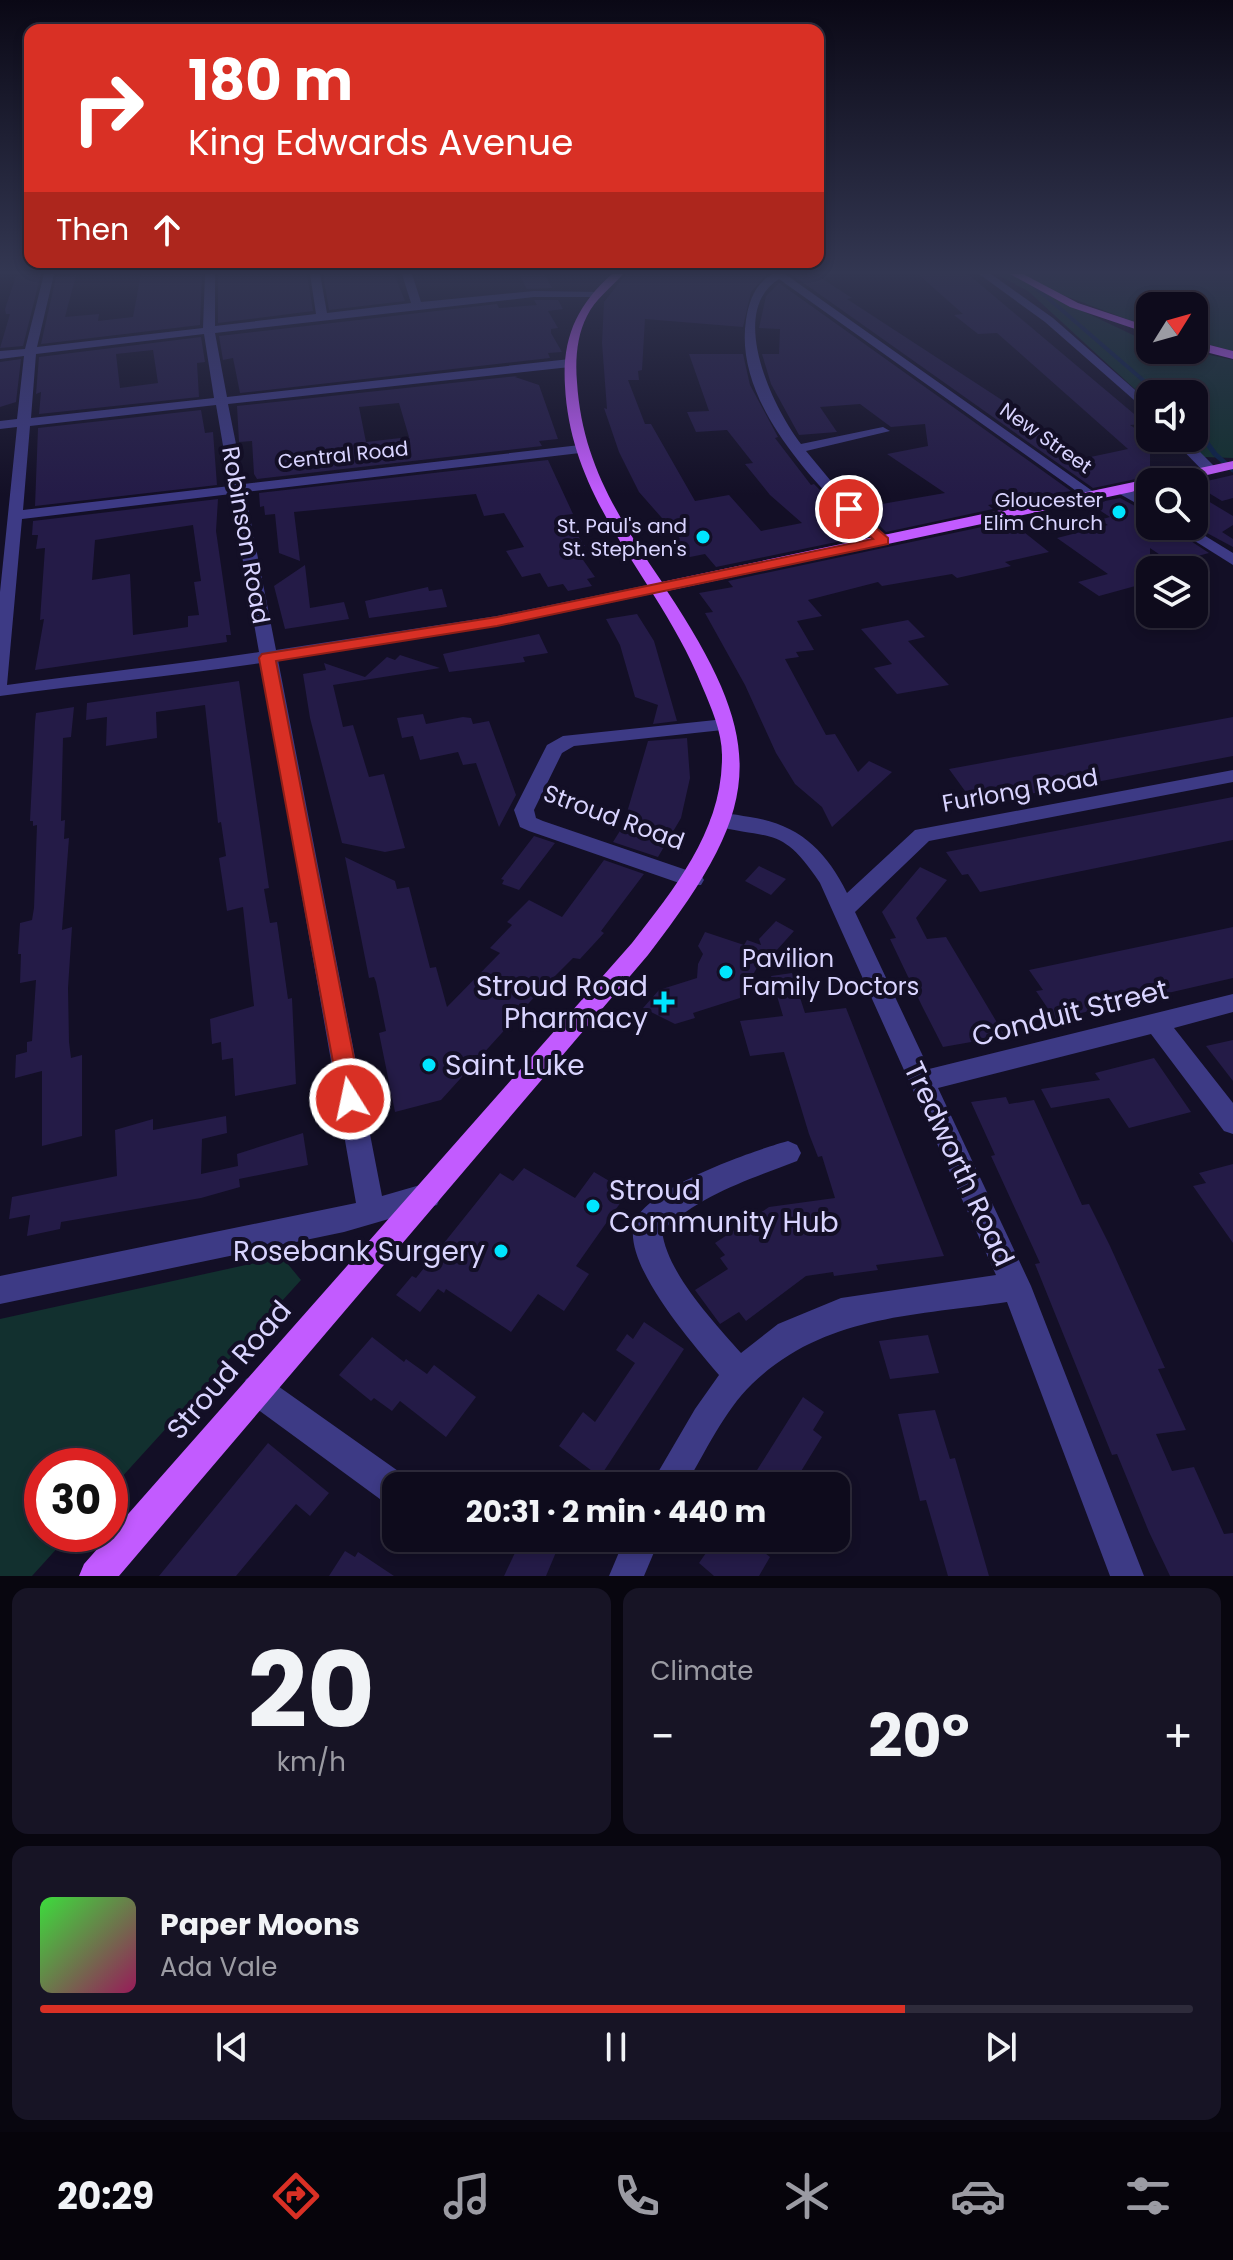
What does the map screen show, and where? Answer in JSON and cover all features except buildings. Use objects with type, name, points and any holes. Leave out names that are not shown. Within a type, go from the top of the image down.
[{"type":"main road","name":"Stroud Road","points":[[96,1576],[640,949],[693,880],[712,847],[732,756],[725,725],[711,680],[599,497],[580,449],[571,408],[572,348]]},
{"type":"main road","points":[[1208,349],[1233,355]]},
{"type":"main road","points":[[1210,470],[1233,465]]},
{"type":"main road","points":[[657,588],[1136,487]]},
{"type":"street","points":[[0,682],[31,348]]},
{"type":"street","points":[[0,355],[66,348]]},
{"type":"street","name":"Robinson Road","points":[[212,348],[371,1211]]},
{"type":"street","points":[[749,348],[763,392],[797,449],[883,541]]},
{"type":"street","name":"New Street","points":[[882,348],[1094,497]]},
{"type":"street","points":[[1080,348],[1136,398]]},
{"type":"street","points":[[0,425],[570,363]]},
{"type":"street","points":[[797,449],[883,431]]},
{"type":"street","name":"Central Road","points":[[15,515],[580,449]]},
{"type":"street","points":[[1192,452],[1210,470]]},
{"type":"street","points":[[1123,490],[1136,498]]},
{"type":"street","points":[[1201,540],[1233,560]]},
{"type":"street","points":[[0,691],[267,657],[497,621],[657,588]]},
{"type":"street","name":"Stroud Road","points":[[693,880],[536,826],[527,822],[524,810],[554,749],[570,740],[725,725]]},
{"type":"street","name":"Furlong Road","points":[[844,909],[922,835],[1233,776]]},
{"type":"street","name":"Tredworth Road","points":[[720,820],[780,829],[800,840],[817,862],[844,909],[1016,1286],[1127,1576]]},
{"type":"street","name":"Conduit Street","points":[[921,1082],[1233,1003]]},
{"type":"street","points":[[1155,1021],[1233,1123]]},
{"type":"street","points":[[739,1374],[706,1336],[651,1258],[647,1226],[661,1212],[744,1164],[788,1153]]},
{"type":"street","points":[[0,1290],[371,1211],[427,1196]]},
{"type":"street","points":[[675,1472],[706,1420],[739,1374],[789,1335],[841,1313],[1016,1286]]},
{"type":"street","points":[[257,1390],[382,1480]]},
{"type":"street","points":[[626,1576],[637,1552]]},
{"type":"green space","points":[[1090,348],[1136,348],[1136,364],[1208,364],[1208,355],[1233,360],[1233,458],[1204,457],[1197,452],[1208,452],[1208,380],[1136,380],[1136,390]]},
{"type":"green space","points":[[282,1257],[301,1280],[128,1470],[128,1448],[24,1448],[24,1552],[54,1552],[32,1576],[0,1576],[0,1319]]},
{"type":"waterway","points":[[1105,348],[1143,380]]},
{"type":"waterway","points":[[1208,444],[1233,470]]},
{"type":"place","name":"Gloucester Elim Church","points":[[1119,512]]},
{"type":"place","name":"St. Paul's and St. Stephen's","points":[[703,537]]},
{"type":"place","name":"Pavilion Family Doctors","points":[[726,972]]},
{"type":"place","name":"Stroud Road Pharmacy","points":[[664,1002]]},
{"type":"place","name":"Saint Luke","points":[[429,1065]]},
{"type":"place","name":"Stroud Community Hub","points":[[593,1206]]},
{"type":"place","name":"Rosebank Surgery","points":[[501,1251]]},
{"type":"route","points":[[350,1099],[267,658],[497,621],[883,541],[849,509]]}]
